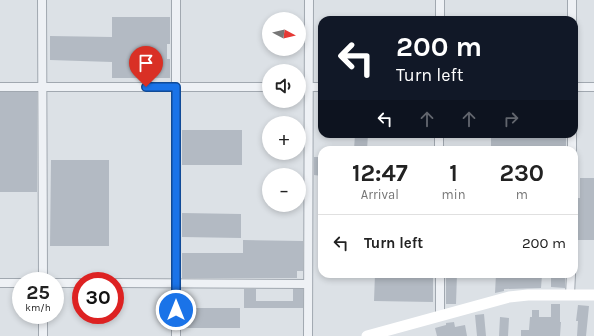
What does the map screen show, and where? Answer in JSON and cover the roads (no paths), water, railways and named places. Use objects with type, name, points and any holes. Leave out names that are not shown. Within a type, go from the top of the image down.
[{"type":"main road","points":[[367,336],[385,333],[440,315],[509,298],[528,295],[594,295]]},
{"type":"street","points":[[42,0],[42,272]]},
{"type":"street","points":[[176,0],[176,336]]},
{"type":"street","points":[[308,336],[309,0]]},
{"type":"street","points":[[440,0],[440,16]]},
{"type":"street","points":[[572,0],[572,16]]},
{"type":"street","points":[[0,87],[262,87]]},
{"type":"street","points":[[309,87],[318,87]]},
{"type":"street","points":[[578,87],[594,87]]},
{"type":"street","points":[[440,278],[440,315]]},
{"type":"street","points":[[570,278],[570,295]]},
{"type":"street","points":[[0,283],[12,284]]},
{"type":"street","points":[[124,283],[308,284]]},
{"type":"street","points":[[43,324],[43,336]]}]
